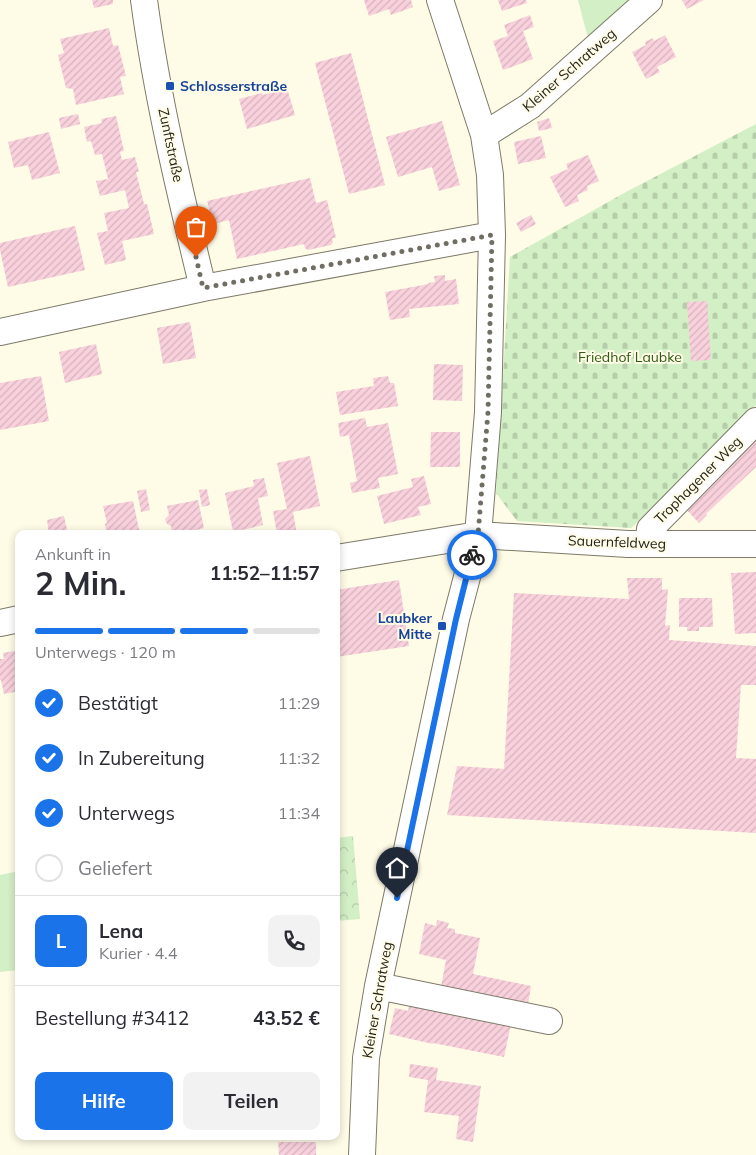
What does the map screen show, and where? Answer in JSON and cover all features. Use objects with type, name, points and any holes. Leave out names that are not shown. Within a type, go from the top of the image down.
[{"type":"street","name":"Zunftstraße","points":[[144,0],[151,56],[203,288]]},
{"type":"street","name":"Kleiner Schratweg","points":[[362,1155],[366,1058],[378,986],[456,619],[478,535],[488,412],[492,235],[490,175],[484,135],[440,0]]},
{"type":"street","name":"Kleiner Schratweg","points":[[484,135],[530,106],[649,0]]},
{"type":"street","points":[[0,332],[203,288],[492,235]]},
{"type":"street","name":"Trophagener Weg","points":[[649,544],[650,529],[756,422]]},
{"type":"street","name":"Sauernfeldweg","points":[[340,557],[478,535],[649,544],[756,544]]},
{"type":"street","points":[[0,622],[15,619]]},
{"type":"street","points":[[378,986],[549,1021]]},
{"type":"green space","points":[[578,0],[639,0],[590,46]]},
{"type":"green space","name":"Friedhof Laubke","points":[[756,124],[756,405],[714,453],[631,528],[517,521],[496,493],[510,257],[626,192]]},
{"type":"green space","points":[[353,836],[360,919],[340,921],[340,838]]},
{"type":"green space","points":[[15,872],[15,970],[0,972],[0,875]]},
{"type":"building","points":[[92,0],[113,0],[113,4],[94,8]]},
{"type":"building","points":[[364,0],[411,0],[413,7],[391,15],[389,9],[369,16]]},
{"type":"building","points":[[498,0],[526,0],[527,3],[502,11]]},
{"type":"building","points":[[682,0],[704,0],[687,9]]},
{"type":"building","points":[[530,15],[534,27],[523,31],[533,59],[503,70],[493,41],[508,36],[504,25]]},
{"type":"building","points":[[109,28],[113,46],[118,45],[126,76],[120,77],[124,94],[76,105],[73,89],[66,88],[58,55],[64,53],[60,39]]},
{"type":"building","points":[[665,35],[676,57],[657,67],[660,72],[646,79],[632,52],[646,45],[645,42],[653,38],[654,41]]},
{"type":"building","points":[[351,53],[385,185],[349,194],[315,63]]},
{"type":"building","points":[[287,88],[295,115],[247,129],[239,99]]},
{"type":"building","points":[[78,114],[80,124],[61,129],[59,118]]},
{"type":"building","points":[[116,116],[124,151],[120,152],[122,160],[135,157],[139,172],[136,172],[144,204],[147,204],[154,234],[122,241],[126,260],[105,265],[97,233],[108,231],[104,213],[129,208],[125,190],[100,196],[96,181],[108,179],[102,154],[95,155],[91,141],[87,142],[84,127],[102,123],[101,119]]},
{"type":"building","points":[[549,118],[552,128],[539,131],[537,122]]},
{"type":"building","points":[[442,121],[460,185],[439,191],[432,167],[398,177],[386,137]]},
{"type":"building","points":[[49,132],[60,173],[32,180],[28,165],[14,168],[8,142]]},
{"type":"building","points":[[541,136],[546,158],[518,164],[514,142]]},
{"type":"building","points":[[588,155],[599,181],[587,186],[588,190],[577,195],[579,201],[565,207],[550,177],[568,169],[566,164]]},
{"type":"building","points":[[310,178],[316,203],[327,200],[336,238],[332,238],[333,242],[331,245],[308,250],[304,244],[237,259],[229,220],[213,224],[207,201]]},
{"type":"building","points":[[531,215],[536,224],[521,232],[516,223]]},
{"type":"building","points":[[75,226],[85,270],[8,287],[0,243]]},
{"type":"building","points":[[445,275],[445,281],[456,279],[459,304],[409,309],[410,317],[390,320],[385,292],[429,284],[435,282],[434,276]]},
{"type":"building","points":[[707,301],[711,360],[691,361],[687,302]]},
{"type":"building","points":[[190,322],[196,358],[163,364],[157,328]]},
{"type":"building","points":[[96,344],[102,374],[65,383],[59,352]]},
{"type":"building","points":[[434,364],[463,365],[462,401],[433,400]]},
{"type":"building","points":[[41,376],[49,421],[0,430],[0,383]]},
{"type":"building","points":[[388,376],[390,383],[394,383],[398,406],[340,415],[336,392],[374,386],[373,378]]},
{"type":"building","points":[[365,418],[367,427],[388,423],[398,474],[378,478],[380,488],[352,493],[350,483],[357,481],[349,435],[340,437],[338,423]]},
{"type":"building","points":[[431,432],[460,432],[460,467],[430,467]]},
{"type":"building","points":[[756,440],[756,467],[706,514],[699,523],[684,507]]},
{"type":"building","points":[[310,456],[320,506],[293,512],[296,530],[276,530],[273,511],[287,509],[277,463]]},
{"type":"building","points":[[424,476],[431,504],[418,507],[421,515],[384,524],[377,496],[413,487],[411,479]]},
{"type":"building","points":[[264,478],[268,496],[258,498],[263,525],[233,530],[225,493],[254,486],[253,480]]},
{"type":"building","points":[[146,489],[150,510],[141,512],[137,491]]},
{"type":"building","points":[[207,489],[210,505],[202,507],[199,490]]},
{"type":"building","points":[[198,500],[204,528],[196,530],[172,530],[171,526],[167,524],[165,519],[169,515],[167,506]]},
{"type":"building","points":[[133,501],[139,530],[106,530],[105,524],[107,523],[103,506]]},
{"type":"building","points":[[64,516],[67,530],[48,530],[47,520]]},
{"type":"building","points":[[756,572],[756,633],[735,634],[731,573]]},
{"type":"building","points":[[627,578],[662,578],[662,590],[668,589],[665,626],[670,625],[669,640],[756,646],[756,685],[741,685],[736,758],[756,759],[756,833],[447,815],[457,766],[504,769],[514,593],[629,599]]},
{"type":"building","points":[[399,580],[409,646],[340,656],[340,589]]},
{"type":"building","points":[[679,598],[712,598],[713,627],[699,627],[699,631],[687,631],[687,627],[679,627]]},
{"type":"building","points":[[15,651],[15,692],[4,694],[0,680],[0,659],[4,659],[3,653]]},
{"type":"building","points":[[437,920],[449,923],[447,928],[455,929],[455,933],[480,938],[473,974],[531,986],[528,1004],[441,987],[446,960],[419,954],[425,923],[436,926]]},
{"type":"building","points":[[410,1002],[511,1024],[504,1057],[389,1034],[395,1008],[408,1011]]},
{"type":"building","points":[[410,1064],[438,1068],[436,1080],[481,1086],[473,1142],[456,1139],[459,1116],[424,1112],[428,1080],[409,1077]]},
{"type":"building","points":[[278,1142],[316,1142],[316,1155],[279,1155]]},
{"type":"way so far","points":[[196,257],[203,288],[492,235],[488,412],[478,535],[472,555]]},
{"type":"place","name":"Schlosserstraße","points":[[170,86]]},
{"type":"place","name":"Laubker Mitte","points":[[442,626]]},
{"type":"route","points":[[397,898],[456,619],[472,555]]}]
